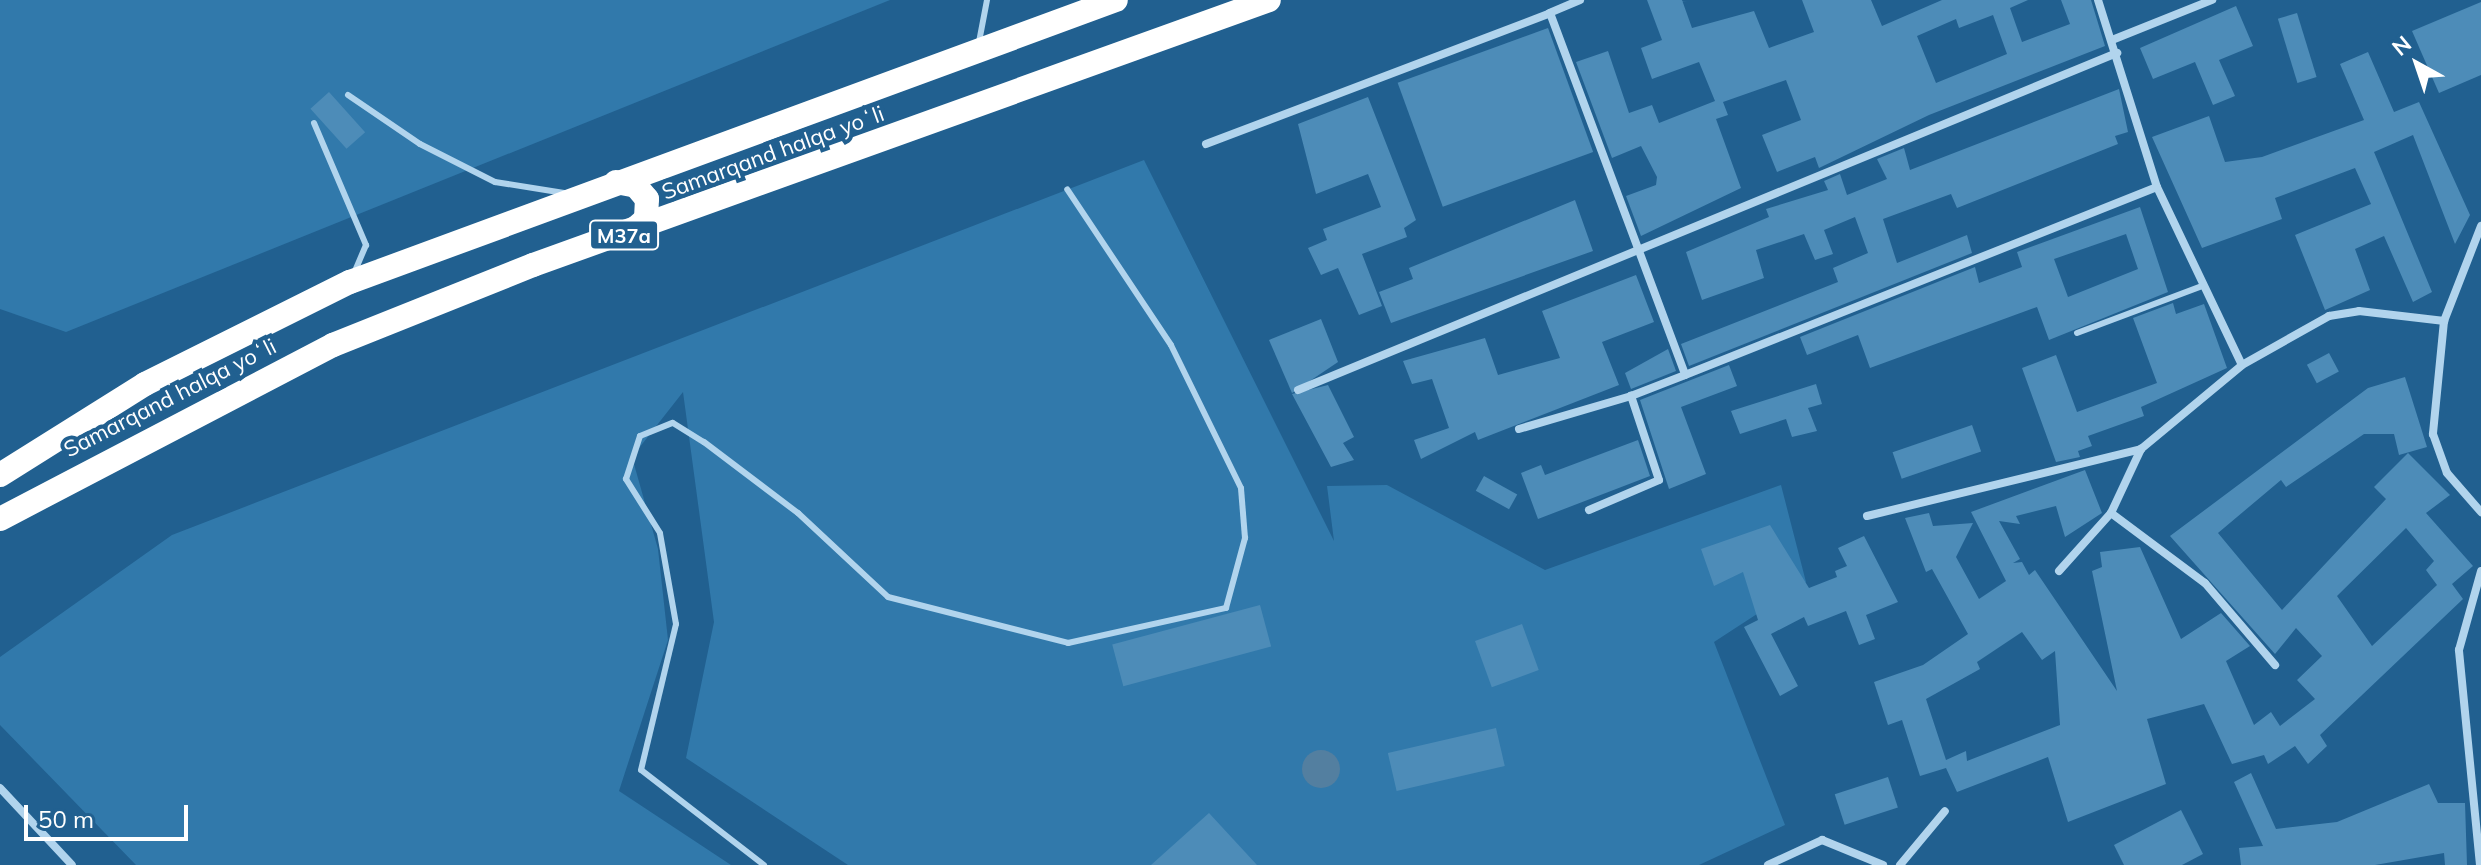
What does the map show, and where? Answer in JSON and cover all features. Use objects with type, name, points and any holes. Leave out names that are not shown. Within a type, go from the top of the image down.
[{"type":"highway","name":"Samarqand halqa yoʻli","points":[[0,475],[145,384],[350,282],[576,195],[1116,0]]},
{"type":"highway","name":"Samarqand halqa yoʻli","points":[[0,519],[333,345],[1269,0]]},
{"type":"highway","points":[[616,182],[636,186],[647,199],[646,219],[628,234]]},
{"type":"street","points":[[1206,144],[1580,0]]},
{"type":"street","points":[[2098,0],[2157,187],[2242,365]]},
{"type":"street","points":[[2112,40],[2212,0]]},
{"type":"street","points":[[1550,13],[1635,252],[1685,375]]},
{"type":"street","points":[[1298,390],[2117,53]]},
{"type":"street","points":[[1519,429],[1631,396],[2157,187]]},
{"type":"street","points":[[2481,226],[2444,321],[2433,434],[2447,473],[2481,512]]},
{"type":"street","points":[[2059,571],[2111,513],[2141,449],[2282,336],[2329,316],[2359,311],[2444,321]]},
{"type":"street","points":[[1589,510],[1659,480],[1631,396]]},
{"type":"street","points":[[1867,516],[2141,449]]},
{"type":"street","points":[[2111,513],[2205,583],[2275,665]]},
{"type":"street","points":[[2480,865],[2459,650],[2481,571]]},
{"type":"street","points":[[0,788],[72,865]]},
{"type":"street","points":[[1900,865],[1945,811]]},
{"type":"street","points":[[1768,865],[1822,840],[1883,865]]},
{"type":"lane","points":[[974,52],[986,30],[987,0]]},
{"type":"lane","points":[[348,95],[420,144],[495,182],[576,195]]},
{"type":"lane","points":[[314,123],[366,245],[350,282]]},
{"type":"lane","points":[[764,865],[641,770],[676,624],[660,533],[626,479],[640,436],[673,423],[704,442],[798,513],[888,597],[1068,643],[1226,608],[1245,538],[1241,488],[1171,345],[1067,189]]},
{"type":"lane","points":[[2077,333],[2202,286]]},
{"type":"shaded area","points":[[0,0],[890,0],[66,332],[0,309]]},
{"type":"shaded area","points":[[1144,160],[1334,541],[1327,486],[1387,485],[1545,570],[1781,485],[1806,582],[1714,642],[1785,825],[1699,865],[848,865],[686,758],[714,622],[683,392],[632,457],[658,549],[668,640],[619,791],[731,865],[136,865],[0,725],[0,657],[172,535]]},
{"type":"shaded area","points":[[1321,750],[1334,756],[1340,769],[1334,782],[1321,788],[1308,782],[1302,769],[1308,756]]},
{"type":"building","points":[[1647,0],[1682,0],[1692,28],[1754,11],[1769,48],[1814,32],[1802,0],[1871,0],[1882,26],[1942,0],[2028,0],[2010,8],[2022,42],[2070,24],[2061,0],[2091,0],[2105,46],[1929,115],[1819,168],[1815,157],[1777,172],[1762,135],[1801,120],[1786,80],[1723,102],[1728,115],[1716,119],[1741,188],[1641,236],[1626,196],[1656,185],[1657,177],[1641,146],[1612,158],[1576,62],[1608,51],[1629,113],[1652,105],[1659,123],[1715,101],[1699,62],[1652,79],[1641,48],[1662,40]],"holes":[[[1993,15],[2007,54],[1936,83],[1917,36],[1956,19],[1959,28]]]},
{"type":"building","points":[[2481,2],[2481,75],[2439,93],[2412,31]]},
{"type":"building","points":[[2236,6],[2253,46],[2219,60],[2235,96],[2213,105],[2195,62],[2153,79],[2140,48]]},
{"type":"building","points":[[2297,13],[2317,77],[2297,83],[2278,19]]},
{"type":"building","points":[[1548,28],[1593,152],[1443,207],[1398,83]]},
{"type":"building","points":[[2368,52],[2394,112],[2419,102],[2470,215],[2455,244],[2413,135],[2374,152],[2432,292],[2413,302],[2384,236],[2355,249],[2370,290],[2325,310],[2295,235],[2371,204],[2355,168],[2275,198],[2282,219],[2202,248],[2152,137],[2209,116],[2225,162],[2262,157],[2364,120],[2340,64]]},
{"type":"building","points":[[2119,89],[2128,132],[2115,136],[2118,144],[1957,208],[1951,194],[1883,219],[1897,263],[1967,235],[1972,253],[1689,366],[1681,344],[1838,282],[1833,268],[1868,253],[1855,217],[1824,230],[1833,254],[1815,260],[1804,234],[1756,250],[1764,278],[1702,300],[1686,252],[1769,217],[1766,209],[1828,190],[1824,181],[1840,174],[1847,195],[1887,179],[1877,159],[1904,148],[1910,170]]},
{"type":"building","points":[[329,92],[365,132],[347,149],[310,109]]},
{"type":"building","points":[[1368,97],[1416,220],[1404,228],[1407,237],[1362,254],[1382,306],[1359,315],[1338,268],[1321,275],[1308,248],[1327,240],[1323,229],[1381,207],[1368,174],[1316,194],[1298,124]]},
{"type":"building","points":[[1575,200],[1593,251],[1391,323],[1379,292],[1413,279],[1409,268]]},
{"type":"building","points":[[2140,207],[2168,292],[2049,340],[2037,307],[1870,368],[1858,335],[1807,355],[1800,337],[1975,267],[1979,283],[2022,267],[2017,252]],"holes":[[[2126,234],[2138,269],[2068,297],[2054,259]]]},
{"type":"building","points":[[1636,275],[1654,322],[1602,342],[1619,385],[1478,440],[1475,432],[1421,459],[1414,440],[1449,428],[1432,379],[1412,384],[1403,361],[1485,338],[1498,375],[1560,358],[1542,311]]},
{"type":"building","points":[[2173,303],[2176,314],[2204,304],[2227,368],[2141,407],[2144,416],[2088,436],[2092,446],[2078,451],[2080,457],[2056,462],[2022,368],[2056,355],[2077,412],[2157,383],[2133,318]]},
{"type":"building","points":[[1321,319],[1338,362],[1292,393],[1269,340]]},
{"type":"building","points":[[1668,349],[1676,371],[1631,389],[1625,373]]},
{"type":"building","points":[[2329,353],[2339,372],[2317,383],[2307,365]]},
{"type":"building","points":[[1729,365],[1737,386],[1681,407],[1706,474],[1669,489],[1640,400]]},
{"type":"building","points":[[2405,377],[2427,447],[2399,455],[2394,434],[2364,434],[2286,487],[2281,480],[2218,533],[2282,610],[2386,499],[2374,487],[2408,453],[2450,495],[2426,513],[2473,566],[2452,584],[2463,599],[2320,735],[2327,746],[2308,764],[2295,746],[2268,764],[2264,755],[2232,764],[2204,704],[2147,719],[2166,784],[2068,822],[2048,757],[1957,792],[1946,768],[1920,776],[1902,720],[1888,725],[1874,682],[1923,665],[1968,634],[1932,569],[1926,572],[1905,518],[1929,513],[1933,526],[1973,523],[1956,557],[1979,599],[2006,581],[1971,512],[2085,470],[2102,513],[2065,537],[2056,506],[2016,516],[2020,524],[1999,521],[2020,559],[2013,563],[2022,562],[2029,575],[2035,570],[2117,691],[2092,571],[2102,567],[2100,552],[2140,547],[2181,639],[2221,613],[2250,646],[2226,661],[2254,725],[2271,712],[2280,726],[2315,699],[2297,680],[2322,656],[2296,628],[2275,654],[2170,536],[2368,388]],"holes":[[[2406,528],[2434,561],[2426,570],[2437,585],[2372,646],[2337,596]],[[2022,632],[2042,660],[2055,651],[2060,725],[1967,761],[1966,751],[1946,760],[1926,699],[1980,669],[1977,662]]]},
{"type":"building","points":[[1816,384],[1822,404],[1808,408],[1817,431],[1792,437],[1786,419],[1740,434],[1731,411]]},
{"type":"building","points":[[1328,385],[1354,437],[1343,443],[1354,460],[1331,467],[1292,394]]},
{"type":"building","points":[[1972,425],[1981,451],[1902,479],[1893,452]]},
{"type":"building","points":[[1638,440],[1650,476],[1538,519],[1521,473],[1541,465],[1545,475]]},
{"type":"building","points":[[1484,476],[1517,494],[1509,509],[1476,491]]},
{"type":"building","points":[[1770,525],[1809,588],[1837,577],[1835,571],[1847,566],[1838,548],[1864,536],[1898,602],[1866,615],[1875,639],[1859,645],[1846,611],[1808,626],[1804,617],[1771,634],[1798,686],[1780,696],[1744,627],[1758,620],[1743,572],[1714,586],[1701,549]]},
{"type":"building","points":[[1260,605],[1271,647],[1123,686],[1112,645]]},
{"type":"building","points":[[1522,624],[1539,670],[1492,687],[1475,641]]},
{"type":"building","points":[[1496,728],[1505,766],[1397,791],[1388,753]]},
{"type":"building","points":[[2251,773],[2276,829],[2337,822],[2429,784],[2438,803],[2465,803],[2467,865],[2445,865],[2444,853],[2375,865],[2241,865],[2239,848],[2263,846],[2234,782]]},
{"type":"building","points":[[1888,777],[1898,807],[1845,825],[1835,794]]},
{"type":"building","points":[[2181,810],[2203,854],[2182,865],[2124,865],[2114,845]]},
{"type":"building","points":[[1209,813],[1257,865],[1151,865]]}]
